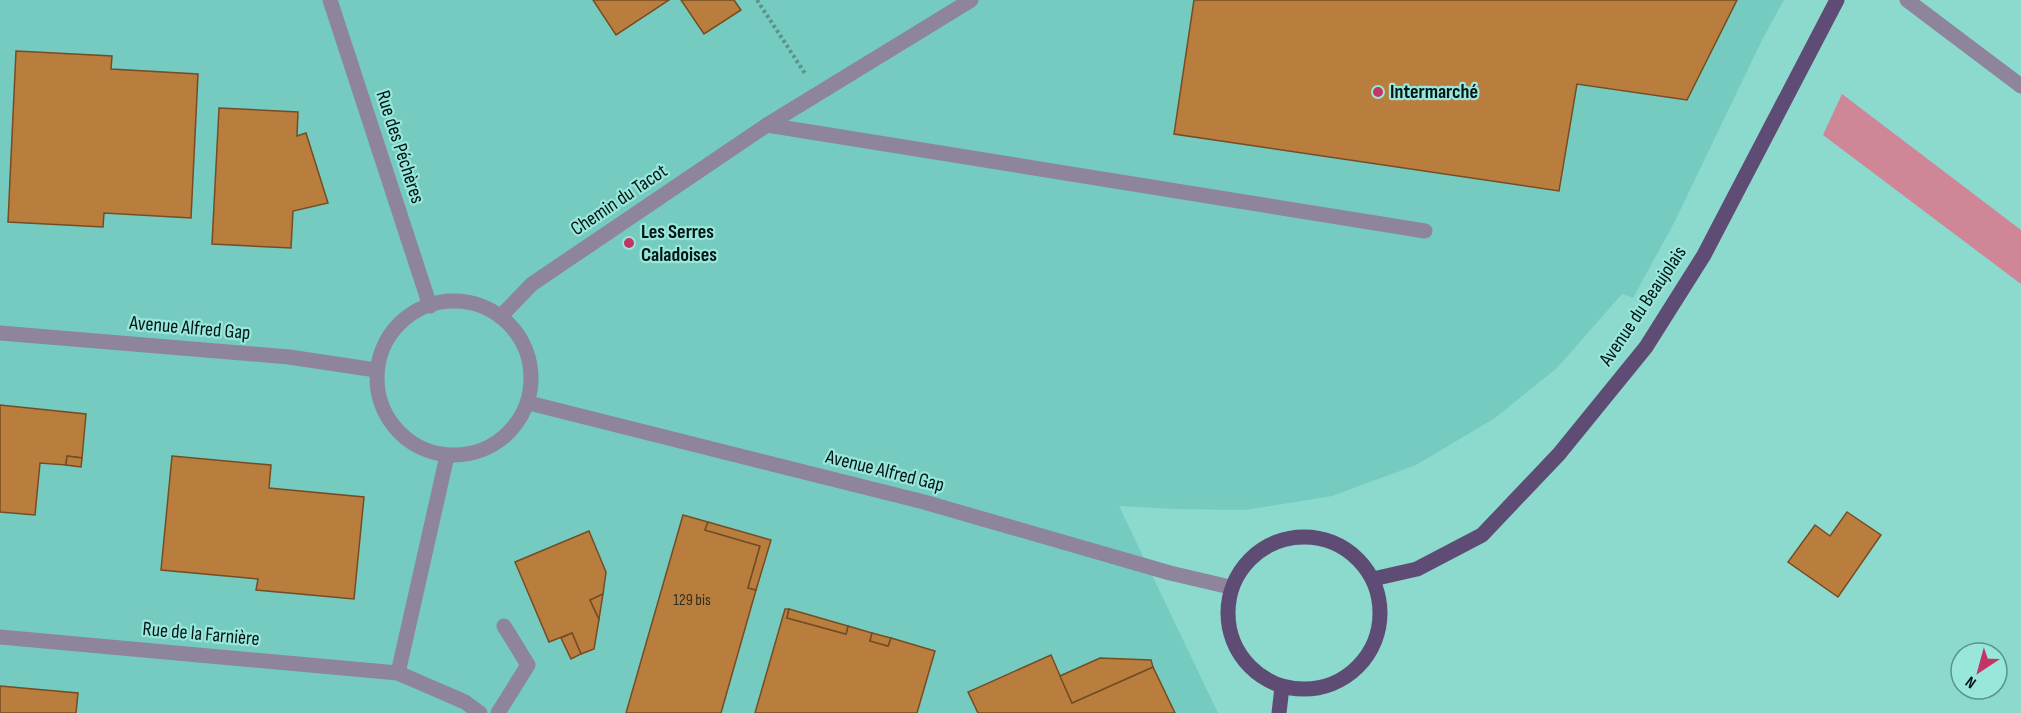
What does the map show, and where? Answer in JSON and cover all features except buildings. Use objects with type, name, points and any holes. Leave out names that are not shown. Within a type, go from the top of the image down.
[{"type":"main road","name":"Avenue du Beaujolais","points":[[1373,579],[1417,569],[1482,535],[1559,454],[1639,356],[1704,255],[1838,0]]},
{"type":"main road","points":[[1288,536],[1323,537],[1354,554],[1373,579],[1381,606],[1376,639],[1364,660],[1342,680],[1312,689],[1282,687],[1246,665],[1226,625],[1230,587],[1253,553],[1288,536]]},
{"type":"main road","points":[[1279,713],[1282,687]]},
{"type":"street","name":"Rue des Péchères","points":[[330,0],[430,306]]},
{"type":"street","name":"Chemin du Tacot","points":[[501,316],[532,284],[767,125],[971,0]]},
{"type":"street","points":[[1907,0],[2021,86]]},
{"type":"street","points":[[767,125],[1425,231]]},
{"type":"street","points":[[450,300],[477,304],[501,316],[518,333],[529,358],[532,376],[529,403],[519,422],[501,441],[474,454],[447,456],[416,447],[395,430],[378,396],[376,370],[380,352],[394,328],[415,311],[450,300]]},
{"type":"street","name":"Avenue Alfred Gap","points":[[0,333],[289,357],[376,370]]},
{"type":"street","name":"Avenue Alfred Gap","points":[[529,403],[924,502],[1170,573],[1230,587]]},
{"type":"street","points":[[398,673],[447,456]]},
{"type":"street","points":[[498,713],[528,665],[504,626]]},
{"type":"street","name":"Rue de la Farnière","points":[[0,637],[398,673],[465,702],[480,713]]},
{"type":"path","points":[[757,0],[818,93]]},
{"type":"shaded area","points":[[0,0],[1784,0],[1762,40],[1675,221],[1633,298],[1622,294],[1557,368],[1495,418],[1416,465],[1332,496],[1245,510],[1119,506],[1218,713],[0,713]]},
{"type":"shaded area","points":[[1842,94],[2021,230],[2021,284],[1823,135]]},
{"type":"place","name":"Intermarché","points":[[1378,92]]},
{"type":"place","name":"Les Serres Caladoises","points":[[629,243]]}]
